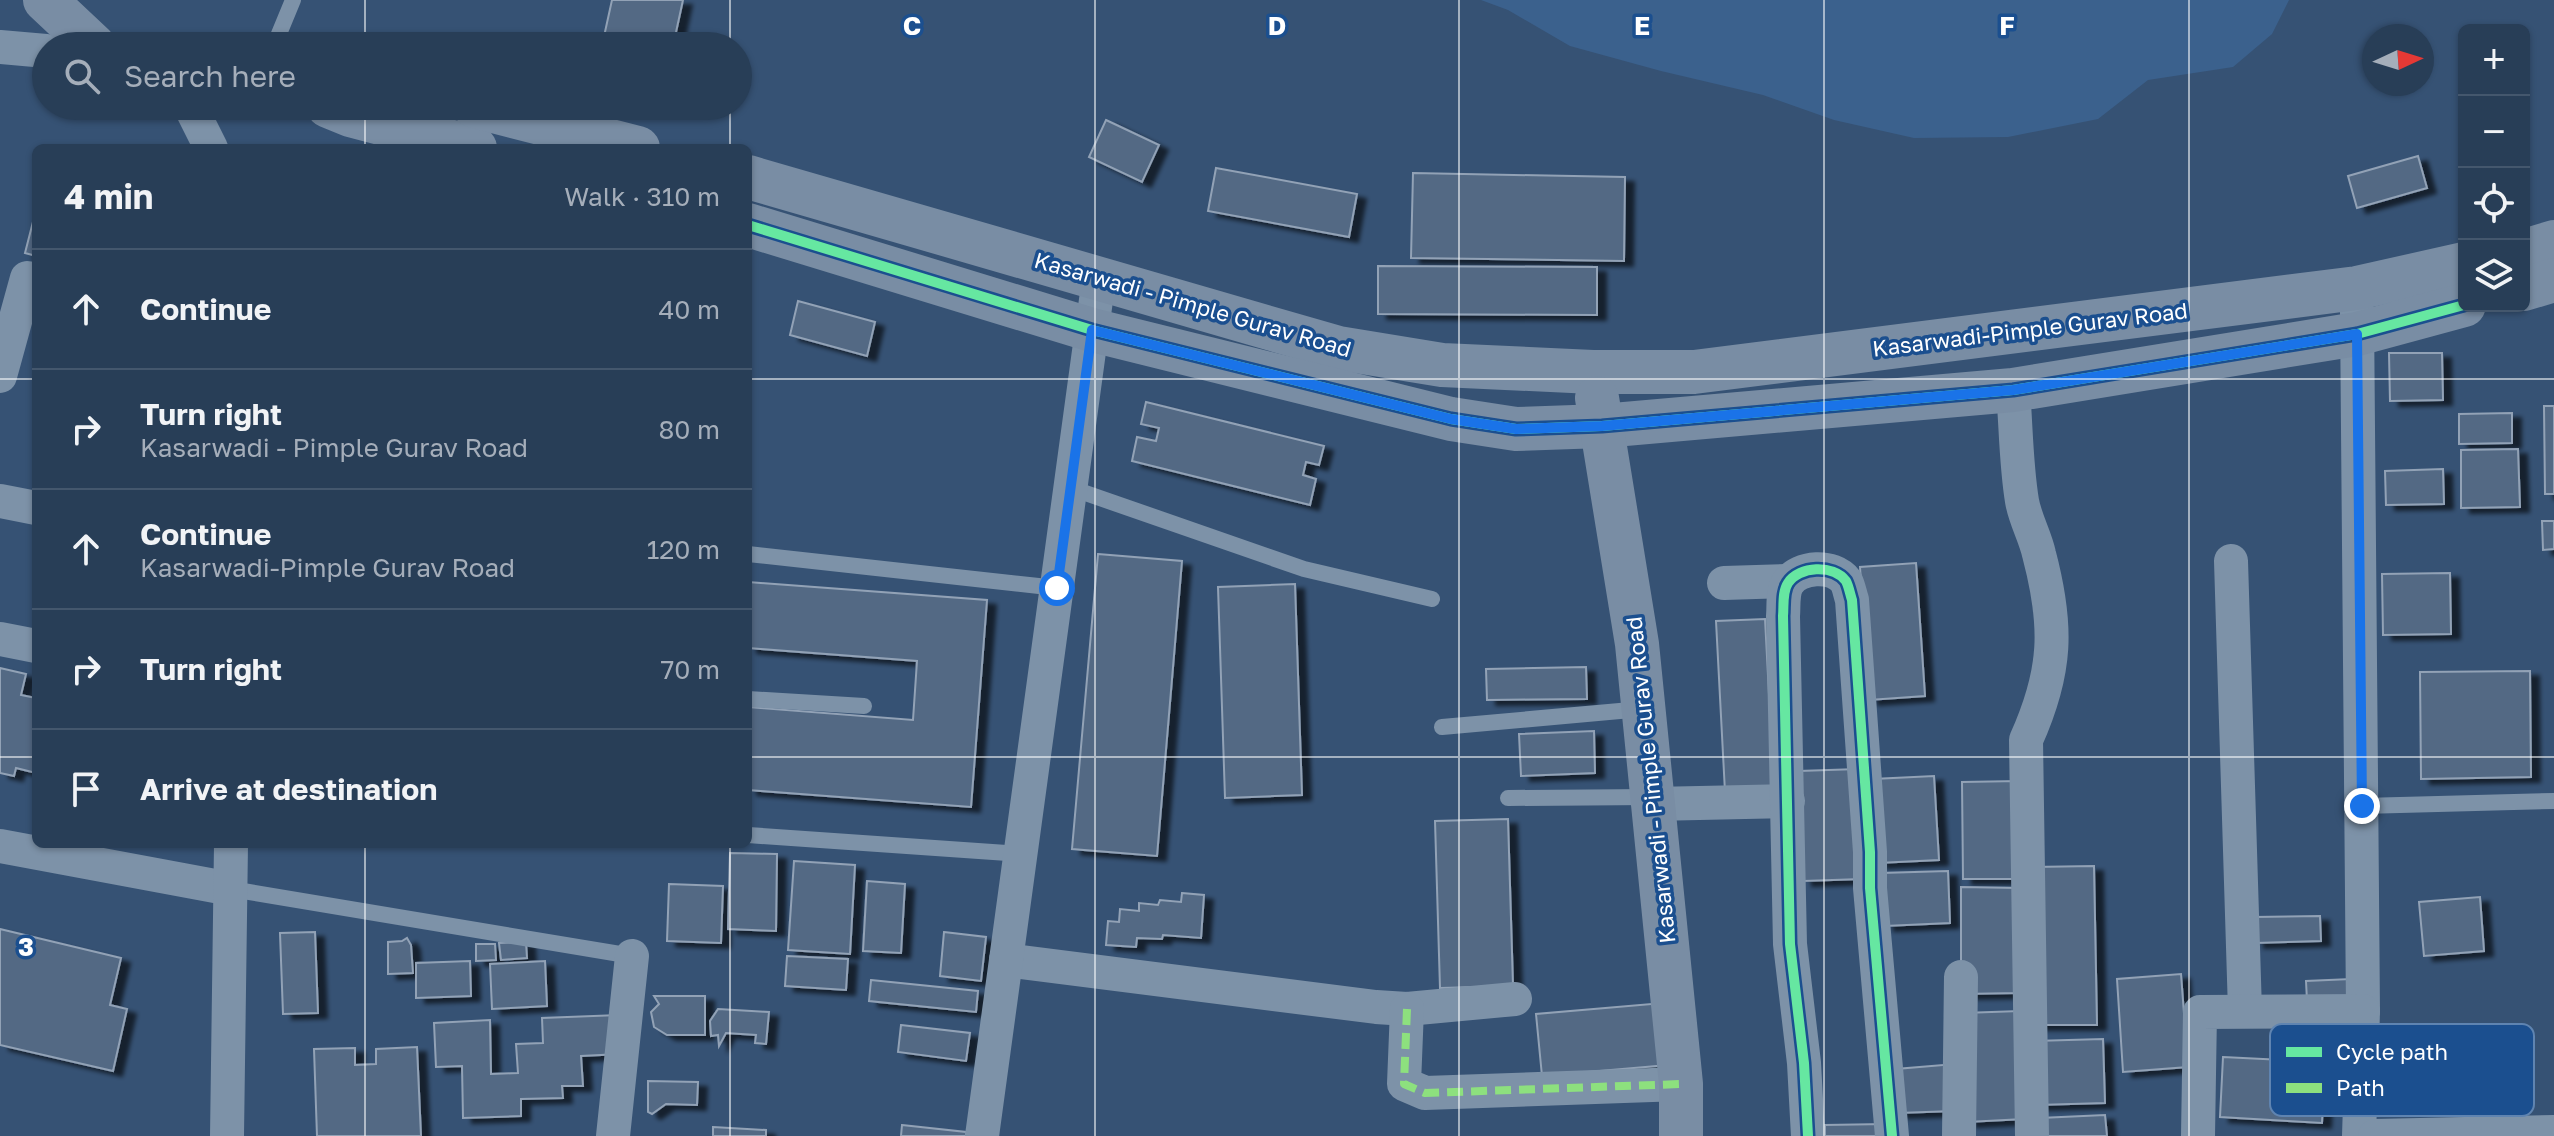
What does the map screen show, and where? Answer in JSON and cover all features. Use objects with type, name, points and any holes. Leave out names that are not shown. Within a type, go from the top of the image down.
[{"type":"street","points":[[45,0],[79,32]]},
{"type":"street","points":[[0,47],[32,50]]},
{"type":"street","points":[[197,120],[209,144]]},
{"type":"street","points":[[369,120],[460,144]]},
{"type":"street","points":[[529,120],[622,144]]},
{"type":"street","name":"Kasarwadi - Pimple Gurav Road","points":[[752,178],[1338,348],[1442,365],[1593,372],[1637,644],[1681,1084],[1681,1136]]},
{"type":"street","name":"Kasarwadi - Pimple Gurav Road","points":[[752,226],[1092,330],[1451,419],[1516,429],[1602,426]]},
{"type":"street","points":[[2530,249],[2554,242]]},
{"type":"street","name":"Kasarwadi-Pimple Gurav Road","points":[[1593,372],[1694,372],[2357,288],[2458,265]]},
{"type":"street","points":[[0,376],[21,276]]},
{"type":"street","points":[[982,1136],[1099,278]]},
{"type":"street","points":[[2530,287],[2554,280]]},
{"type":"street","points":[[2357,288],[2363,1024]]},
{"type":"street","points":[[1602,426],[2013,390],[2357,334],[2458,307]]},
{"type":"street","points":[[2013,390],[2022,503],[2039,551],[2052,624],[2052,655],[2039,711],[2026,740],[2032,1136]]},
{"type":"street","points":[[0,501],[32,507]]},
{"type":"street","points":[[2231,561],[2245,1011]]},
{"type":"street","points":[[1724,583],[1789,581],[1811,570],[1821,569],[1837,573],[1845,580],[1852,600],[1870,888],[1892,1136]]},
{"type":"street","points":[[1789,581],[1785,589],[1783,616],[1790,944],[1804,1063],[1808,1136]]},
{"type":"street","points":[[0,639],[32,645]]},
{"type":"street","points":[[1653,800],[1788,801]]},
{"type":"street","points":[[0,846],[231,889]]},
{"type":"street","points":[[227,1136],[231,848]]},
{"type":"street","points":[[613,1136],[632,956]]},
{"type":"street","points":[[1006,960],[1376,1007],[1407,1009],[1515,999]]},
{"type":"street","points":[[1959,1136],[1961,977]]},
{"type":"street","points":[[1407,1009],[1404,1084],[1425,1093],[1681,1084]]},
{"type":"street","points":[[2198,1136],[2200,1012],[2363,1011]]},
{"type":"street","points":[[2359,1136],[2360,1116]]},
{"type":"street","points":[[2375,1136],[2554,1132]]},
{"type":"lane","points":[[280,32],[293,0]]},
{"type":"lane","points":[[1071,488],[1304,569],[1432,599]]},
{"type":"lane","points":[[752,554],[1057,588]]},
{"type":"lane","points":[[752,699],[864,706]]},
{"type":"lane","points":[[1442,727],[1644,709]]},
{"type":"lane","points":[[1508,798],[1653,800]]},
{"type":"lane","points":[[2362,806],[2554,801]]},
{"type":"lane","points":[[752,835],[1021,854]]},
{"type":"lane","points":[[231,889],[632,956]]},
{"type":"water","points":[[1481,0],[2289,0],[2272,34],[2233,67],[2148,80],[2098,119],[2008,137],[1914,138],[1834,120],[1763,95],[1570,46],[1508,10]]},
{"type":"building","points":[[612,0],[683,0],[676,32],[605,32]]},
{"type":"building","points":[[1106,120],[1159,145],[1142,182],[1089,157]]},
{"type":"building","points":[[2418,156],[2427,188],[2357,208],[2348,176]]},
{"type":"building","points":[[1216,168],[1357,194],[1349,237],[1208,211]]},
{"type":"building","points":[[1413,173],[1625,177],[1624,261],[1411,258]]},
{"type":"building","points":[[32,226],[32,255],[25,253]]},
{"type":"building","points":[[1378,266],[1597,267],[1597,315],[1378,314]]},
{"type":"building","points":[[798,301],[875,322],[867,356],[790,335]]},
{"type":"building","points":[[2389,353],[2442,353],[2443,400],[2390,401]]},
{"type":"building","points":[[1146,402],[1324,446],[1319,465],[1306,462],[1303,475],[1316,479],[1310,505],[1132,461],[1137,437],[1156,441],[1159,428],[1141,424]]},
{"type":"building","points":[[2544,406],[2554,406],[2554,494],[2545,494]]},
{"type":"building","points":[[2512,413],[2512,443],[2459,444],[2459,414]]},
{"type":"building","points":[[2518,449],[2520,507],[2461,508],[2461,450]]},
{"type":"building","points":[[2443,469],[2444,504],[2386,505],[2385,471]]},
{"type":"building","points":[[2542,521],[2554,521],[2554,549],[2543,550]]},
{"type":"building","points":[[1098,554],[1182,561],[1157,856],[1072,849]]},
{"type":"building","points":[[1916,563],[1925,696],[1869,700],[1860,567]]},
{"type":"building","points":[[2450,573],[2451,634],[2383,635],[2382,574]]},
{"type":"building","points":[[752,582],[987,600],[971,807],[752,790],[752,707],[913,720],[917,661],[752,648]]},
{"type":"building","points":[[1295,584],[1302,795],[1225,798],[1218,587]]},
{"type":"building","points":[[1765,619],[1774,789],[1725,792],[1716,621]]},
{"type":"building","points":[[1586,667],[1587,699],[1487,700],[1486,669]]},
{"type":"building","points":[[0,668],[26,674],[21,695],[32,697],[32,772],[16,768],[14,776],[0,773]]},
{"type":"building","points":[[2530,671],[2531,777],[2421,779],[2420,672]]},
{"type":"building","points":[[1594,731],[1595,773],[1521,776],[1519,734]]},
{"type":"building","points":[[1858,769],[1862,879],[1803,881],[1799,771]]},
{"type":"building","points":[[1934,776],[1939,860],[1878,863],[1873,779]]},
{"type":"building","points":[[2019,781],[2020,879],[1963,879],[1962,782]]},
{"type":"building","points":[[1508,819],[1513,986],[1440,988],[1435,821]]},
{"type":"building","points":[[730,853],[777,854],[776,931],[728,929]]},
{"type":"building","points":[[794,861],[855,865],[850,954],[788,950]]},
{"type":"building","points":[[2094,866],[2097,1025],[2035,1025],[2032,867]]},
{"type":"building","points":[[1948,871],[1950,923],[1885,926],[1881,873]]},
{"type":"building","points":[[867,881],[905,884],[901,953],[863,951]]},
{"type":"building","points":[[669,884],[723,886],[721,943],[667,941]]},
{"type":"building","points":[[1961,887],[2018,888],[2018,993],[1961,994]]},
{"type":"building","points":[[1182,893],[1204,895],[1201,938],[1163,935],[1162,939],[1137,938],[1136,947],[1106,945],[1108,921],[1119,922],[1120,909],[1139,911],[1139,903],[1158,905],[1160,900],[1181,902]]},
{"type":"building","points":[[2480,897],[2484,951],[2424,956],[2419,902]]},
{"type":"building","points":[[2320,916],[2321,941],[2255,943],[2254,917]]},
{"type":"building","points":[[0,929],[121,958],[110,1005],[127,1009],[113,1071],[0,1045]]},
{"type":"building","points":[[315,932],[318,1013],[283,1014],[280,933]]},
{"type":"building","points":[[944,932],[986,937],[981,981],[940,976]]},
{"type":"building","points":[[407,938],[411,945],[413,973],[388,974],[388,942]]},
{"type":"building","points":[[526,942],[527,958],[501,960],[499,943]]},
{"type":"building","points":[[476,944],[495,944],[496,960],[476,961]]},
{"type":"building","points":[[787,956],[848,959],[846,990],[785,986]]},
{"type":"building","points":[[470,961],[471,996],[416,998],[416,963]]},
{"type":"building","points":[[545,961],[547,1006],[492,1009],[490,964]]},
{"type":"building","points":[[2181,974],[2188,1067],[2123,1072],[2117,979]]},
{"type":"building","points":[[2351,979],[2352,1000],[2307,1001],[2306,981]]},
{"type":"building","points":[[871,980],[978,991],[976,1012],[869,1001]]},
{"type":"building","points":[[654,996],[705,996],[705,1035],[667,1035],[654,1027],[651,1012],[659,1004]]},
{"type":"building","points":[[1663,1003],[1668,1065],[1542,1076],[1536,1014]]},
{"type":"building","points":[[718,1009],[769,1012],[766,1044],[755,1043],[756,1035],[726,1033],[719,1046],[718,1035],[711,1036],[710,1021]]},
{"type":"building","points":[[2020,1011],[2024,1119],[1967,1122],[1963,1013]]},
{"type":"building","points":[[619,1015],[621,1054],[581,1056],[583,1086],[562,1086],[563,1098],[521,1099],[521,1116],[463,1118],[462,1066],[436,1067],[434,1023],[490,1020],[491,1074],[518,1073],[516,1044],[543,1043],[542,1018]]},
{"type":"building","points":[[901,1025],[970,1033],[966,1061],[898,1052]]},
{"type":"building","points":[[2103,1039],[2105,1103],[2037,1105],[2034,1041]]},
{"type":"building","points":[[417,1047],[421,1136],[317,1136],[314,1049],[355,1048],[355,1065],[376,1064],[376,1049]]},
{"type":"building","points":[[2223,1057],[2270,1059],[2270,1116],[2322,1116],[2322,1123],[2220,1117]]},
{"type":"building","points":[[1955,1064],[1954,1111],[1898,1113],[1896,1069]]},
{"type":"building","points":[[648,1081],[698,1082],[697,1105],[666,1104],[652,1114],[648,1112]]},
{"type":"building","points":[[2105,1115],[2107,1136],[2041,1136],[2040,1118]]},
{"type":"building","points":[[1885,1124],[1885,1136],[1825,1136],[1825,1125]]},
{"type":"building","points":[[902,1125],[966,1132],[966,1136],[901,1136]]},
{"type":"building","points":[[713,1127],[766,1130],[766,1136],[713,1136]]},
{"type":"marked path","points":[[1407,1009],[1404,1084],[1425,1093],[1681,1084]]},
{"type":"cycle path","points":[[752,226],[1092,330],[1451,419],[1516,429],[1602,426],[2013,390],[2357,334],[2458,307]]},
{"type":"cycle path","points":[[1808,1136],[1804,1063],[1790,944],[1783,616],[1788,583],[1800,573],[1816,569],[1833,572],[1846,581],[1852,600],[1870,888],[1892,1136]]},
{"type":"route","points":[[1057,588],[1092,330],[1451,419],[1516,429],[1602,426],[2013,390],[2357,334],[2362,806]]}]
